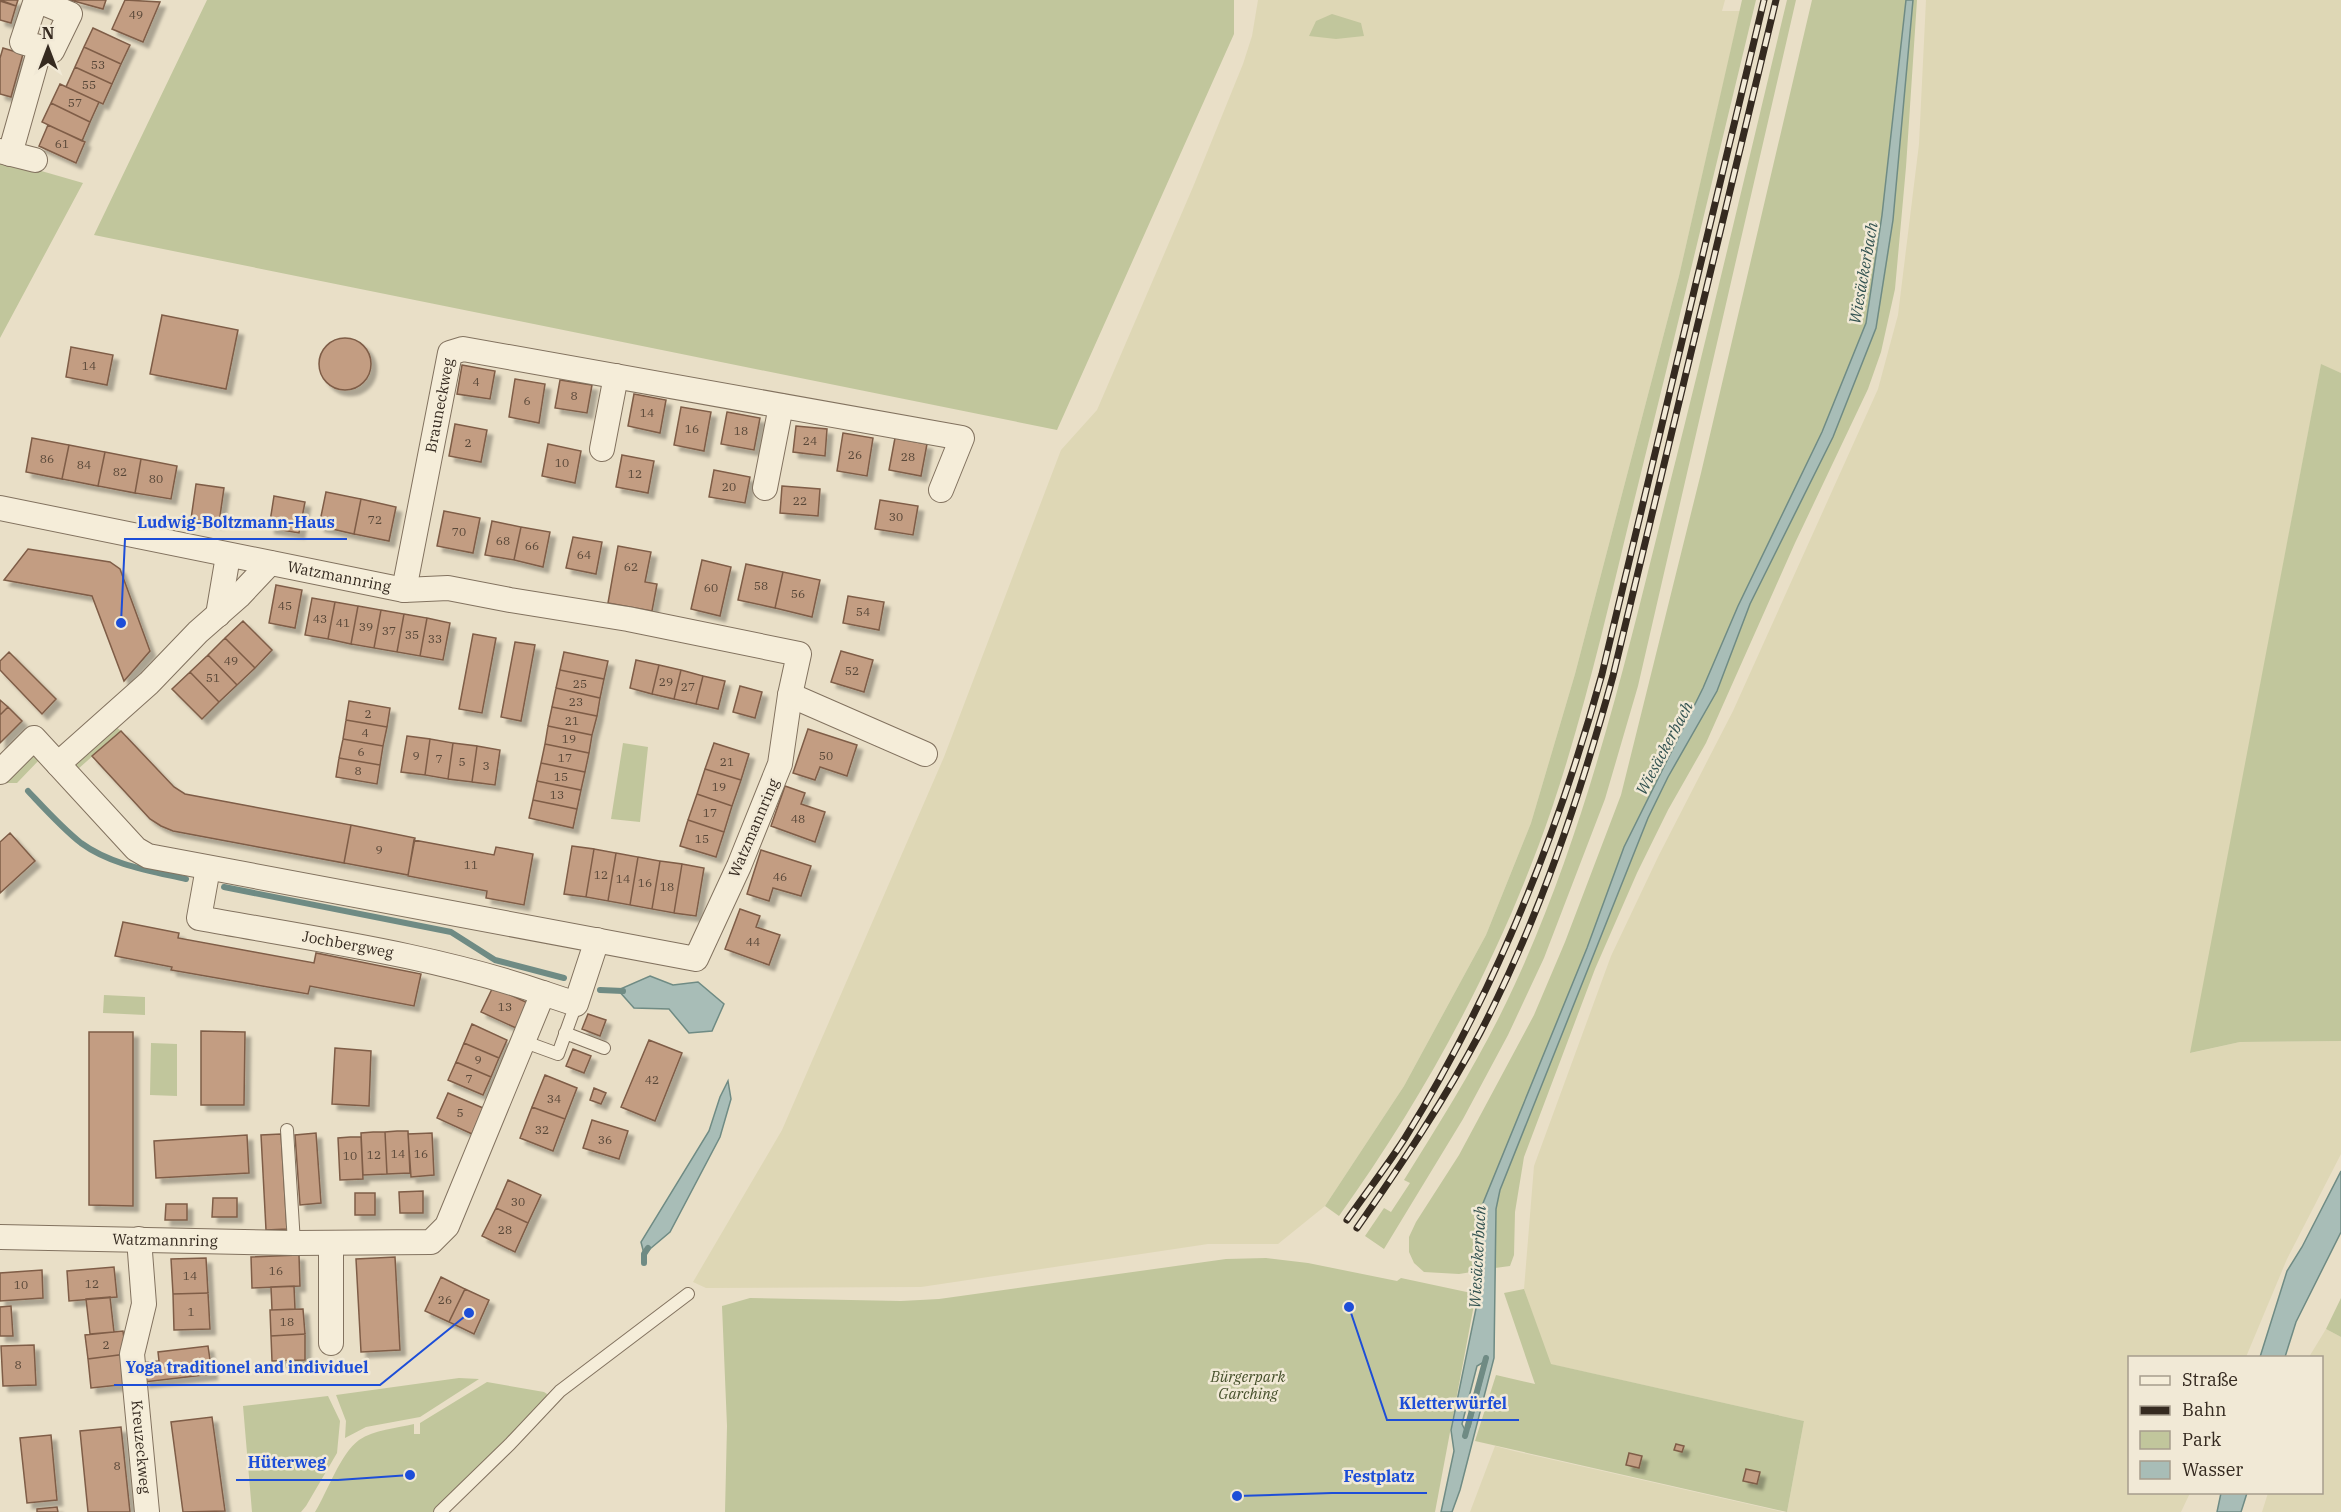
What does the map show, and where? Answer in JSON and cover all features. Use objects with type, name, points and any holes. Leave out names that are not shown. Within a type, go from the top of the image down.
[{"type":"street","points":[[35,160],[5,153],[40,48]]},
{"type":"street","name":"Brauneckweg","points":[[404,590],[450,353],[463,348],[962,438],[941,490]]},
{"type":"street","points":[[602,449],[616,376]]},
{"type":"street","points":[[765,488],[781,406]]},
{"type":"street","name":"Watzmannring","points":[[0,508],[404,590],[448,588],[628,619],[799,654],[790,695],[780,764],[739,866],[696,959],[597,940]]},
{"type":"street","points":[[218,615],[228,556]]},
{"type":"street","name":"Watzmannring","points":[[58,764],[149,683],[270,563]]},
{"type":"street","points":[[790,695],[925,754]]},
{"type":"street","points":[[0,772],[34,738],[136,849],[148,856],[597,940],[576,1004],[543,993]]},
{"type":"street","name":"Jochbergweg","points":[[208,868],[199,918],[454,966],[543,993]]},
{"type":"street","name":"Watzmannring","points":[[0,1237],[294,1243],[431,1242],[447,1226],[525,1042],[543,993]]},
{"type":"street","name":"Kreuzeckweg","points":[[139,1239],[144,1304],[132,1354],[147,1512]]},
{"type":"street","points":[[331,1243],[331,1343]]},
{"type":"lane","points":[[525,1042],[558,1054],[576,1004]]},
{"type":"lane","points":[[565,1034],[604,1048]]},
{"type":"lane","points":[[286,1130],[294,1243]]},
{"type":"lane","points":[[440,1512],[510,1444],[560,1391],[688,1294]]},
{"type":"shaded area","points":[[1258,0],[1725,0],[1722,11],[1740,11],[1679,276],[1575,674],[1531,823],[1486,935],[1404,1086],[1325,1206],[1278,1244],[1208,1244],[921,1287],[706,1288],[693,1282],[782,1130],[944,757],[1061,450],[1097,410],[1193,187],[1243,64],[1252,36]]},
{"type":"shaded area","points":[[1926,0],[2341,0],[2341,373],[2321,365],[2191,1053],[2240,1042],[2341,1041],[2341,1154],[2287,1259],[2246,1356],[2128,1356],[2128,1494],[2190,1494],[2181,1512],[1787,1512],[1804,1421],[1550,1364],[1524,1289],[1534,1166],[1611,956],[1659,855],[1733,711],[1878,389],[1898,315],[1919,144]]},
{"type":"shaded area","points":[[2326,1329],[2341,1337],[2341,1512],[2262,1512],[2268,1494],[2323,1494],[2323,1356],[2310,1356]]},
{"type":"shaded area","points":[[1495,1446],[1514,1451],[1783,1512],[1470,1512]]},
{"type":"green space","points":[[207,0],[1234,0],[1234,34],[1057,430],[94,235]]},
{"type":"green space","points":[[1742,0],[1756,0],[1599,645],[1552,808],[1510,916],[1460,1020],[1403,1120],[1339,1216],[1325,1206],[1404,1086],[1486,935],[1531,823],[1575,674],[1679,276]]},
{"type":"green space","points":[[1787,0],[1796,0],[1638,686],[1605,799],[1544,958],[1508,1035],[1463,1119],[1384,1249],[1365,1236],[1384,1208],[1391,1212],[1410,1183],[1404,1180],[1463,1084],[1503,1009],[1541,924],[1585,801],[1637,614]]},
{"type":"green space","points":[[1812,0],[1906,0],[1882,215],[1866,323],[1822,432],[1738,606],[1703,688],[1624,847],[1587,948],[1479,1213],[1478,1271],[1459,1274],[1424,1272],[1414,1263],[1409,1252],[1409,1237],[1416,1222],[1459,1155],[1534,1015],[1565,942],[1621,795],[1701,473]]},
{"type":"green space","points":[[1913,0],[1917,0],[1895,289],[1881,352],[1868,389],[1795,543],[1706,743],[1668,810],[1637,873],[1595,969],[1524,1157],[1515,1212],[1514,1255],[1510,1266],[1495,1268],[1496,1209],[1500,1190],[1648,818],[1668,777],[1717,691],[1750,604],[1833,437],[1876,328],[1893,220]]},
{"type":"green space","points":[[1332,14],[1361,23],[1364,36],[1336,39],[1309,36],[1316,21]]},
{"type":"green space","points":[[0,161],[83,183],[0,338]]},
{"type":"green space","points":[[2321,364],[2341,373],[2341,1041],[2240,1042],[2190,1053]]},
{"type":"green space","points":[[113,724],[121,731],[78,769],[71,761]]},
{"type":"green space","points":[[623,743],[648,747],[640,822],[611,819]]},
{"type":"green space","points":[[31,752],[41,758],[17,783],[0,783]]},
{"type":"green space","points":[[104,995],[145,997],[145,1015],[103,1013]]},
{"type":"green space","points":[[151,1043],[177,1044],[177,1096],[150,1095]]},
{"type":"green space","name":"Bürgerpark Garching","points":[[1266,1258],[1308,1263],[1397,1281],[1401,1278],[1476,1294],[1435,1512],[725,1512],[727,1426],[722,1306],[750,1298],[901,1301],[939,1299],[1226,1259]]},
{"type":"green space","points":[[1524,1289],[1551,1364],[1804,1421],[1787,1512],[1475,1441],[1496,1375],[1535,1384],[1504,1293]]},
{"type":"green space","points":[[2341,1298],[2341,1337],[2326,1329]]},
{"type":"green space","points":[[459,1378],[479,1379],[420,1417],[366,1427],[345,1438],[346,1421],[336,1395]]},
{"type":"green space","points":[[487,1382],[544,1392],[547,1394],[546,1399],[433,1512],[315,1512],[340,1463],[359,1440],[379,1432],[414,1424],[414,1434],[420,1434],[420,1423]]},
{"type":"green space","points":[[328,1396],[340,1421],[337,1453],[306,1506],[301,1512],[252,1512],[243,1406]]},
{"type":"water","points":[[1906,0],[1913,0],[1893,220],[1876,328],[1833,437],[1750,604],[1717,691],[1668,777],[1648,818],[1500,1190],[1496,1209],[1494,1358],[1460,1490],[1452,1512],[1441,1512],[1454,1451],[1451,1430],[1479,1294],[1477,1240],[1479,1213],[1587,948],[1624,847],[1703,688],[1738,606],[1822,432],[1866,323],[1882,215]],"holes":[[[1482,1363],[1485,1368],[1470,1427],[1465,1430],[1462,1424],[1477,1366]]]},
{"type":"water","points":[[650,976],[673,985],[698,982],[724,1004],[712,1031],[689,1033],[669,1009],[634,1008],[618,990]]},
{"type":"water","points":[[728,1081],[731,1099],[720,1137],[670,1232],[644,1254],[641,1242],[709,1131]]},
{"type":"water","points":[[2341,1171],[2341,1232],[2296,1322],[2285,1356],[2260,1356],[2287,1271]]},
{"type":"water","points":[[2221,1494],[2247,1494],[2241,1512],[2217,1512]]},
{"type":"building","points":[[0,0],[18,0],[16,6]]},
{"type":"building","points":[[70,0],[106,0],[103,9]]},
{"type":"building","points":[[125,0],[160,2],[143,42],[112,29]]},
{"type":"building","points":[[0,1],[16,6],[11,23],[0,20]]},
{"type":"building","points":[[93,28],[130,45],[121,64],[84,47]]},
{"type":"building","points":[[84,47],[121,64],[112,84],[75,67]]},
{"type":"building","points":[[3,48],[23,54],[11,97],[0,94],[0,58]]},
{"type":"building","points":[[75,67],[112,84],[103,104],[66,87]]},
{"type":"building","points":[[60,84],[99,102],[90,122],[51,103]]},
{"type":"building","points":[[51,103],[90,122],[82,141],[42,122]]},
{"type":"building","points":[[48,125],[85,142],[76,163],[39,146]]},
{"type":"building","points":[[162,315],[238,330],[226,389],[150,374]]},
{"type":"building","points":[[345,338],[355,340],[363,346],[369,354],[371,364],[369,374],[363,382],[355,388],[345,390],[335,388],[327,382],[321,374],[319,364],[321,354],[327,346],[335,340]]},
{"type":"building","points":[[71,347],[113,355],[107,385],[66,377]]},
{"type":"building","points":[[462,365],[495,371],[490,399],[457,394]]},
{"type":"building","points":[[515,379],[545,384],[539,423],[509,417]]},
{"type":"building","points":[[560,380],[592,385],[587,413],[555,408]]},
{"type":"building","points":[[634,394],[666,400],[660,433],[628,426]]},
{"type":"building","points":[[681,407],[711,412],[704,451],[674,445]]},
{"type":"building","points":[[727,412],[760,418],[754,450],[721,444]]},
{"type":"building","points":[[455,424],[487,430],[481,462],[449,456]]},
{"type":"building","points":[[796,426],[827,429],[825,456],[793,452]]},
{"type":"building","points":[[843,433],[873,438],[867,476],[837,471]]},
{"type":"building","points":[[32,438],[69,445],[62,479],[26,472]]},
{"type":"building","points":[[895,438],[927,444],[921,476],[889,470]]},
{"type":"building","points":[[548,444],[581,451],[575,483],[542,476]]},
{"type":"building","points":[[69,445],[105,452],[98,486],[62,479]]},
{"type":"building","points":[[105,452],[141,459],[135,493],[98,486]]},
{"type":"building","points":[[622,455],[654,461],[648,493],[616,487]]},
{"type":"building","points":[[141,459],[177,466],[171,499],[135,493]]},
{"type":"building","points":[[714,470],[750,477],[745,503],[709,497]]},
{"type":"building","points":[[196,484],[224,488],[219,523],[191,519]]},
{"type":"building","points":[[782,486],[820,489],[818,516],[780,513]]},
{"type":"building","points":[[326,492],[361,499],[354,534],[319,526]]},
{"type":"building","points":[[274,496],[305,502],[299,533],[269,528]]},
{"type":"building","points":[[361,499],[396,507],[389,541],[354,534]]},
{"type":"building","points":[[880,500],[918,506],[913,535],[875,529]]},
{"type":"building","points":[[444,511],[480,518],[473,553],[437,546]]},
{"type":"building","points":[[492,521],[521,527],[514,560],[485,555]]},
{"type":"building","points":[[521,527],[550,532],[543,567],[514,560]]},
{"type":"building","points":[[573,537],[602,542],[596,574],[566,568]]},
{"type":"building","points":[[618,546],[651,552],[645,582],[657,584],[652,611],[608,603]]},
{"type":"building","points":[[28,549],[110,562],[120,569],[150,651],[124,681],[92,596],[4,580]]},
{"type":"building","points":[[702,560],[731,567],[720,616],[691,609]]},
{"type":"building","points":[[746,564],[783,572],[775,608],[738,600]]},
{"type":"building","points":[[783,572],[820,580],[812,617],[775,608]]},
{"type":"building","points":[[276,585],[302,590],[295,628],[269,623]]},
{"type":"building","points":[[848,596],[884,602],[879,630],[843,623]]},
{"type":"building","points":[[312,598],[335,602],[328,639],[305,635]]},
{"type":"building","points":[[335,602],[358,606],[351,644],[328,639]]},
{"type":"building","points":[[358,606],[381,610],[374,648],[351,644]]},
{"type":"building","points":[[381,610],[404,614],[397,652],[374,648]]},
{"type":"building","points":[[404,614],[427,618],[420,656],[397,652]]},
{"type":"building","points":[[427,618],[450,623],[443,660],[420,656]]},
{"type":"building","points":[[243,621],[272,650],[255,668],[225,638]]},
{"type":"building","points":[[473,634],[496,638],[482,713],[459,709]]},
{"type":"building","points":[[225,638],[255,668],[237,685],[208,655]]},
{"type":"building","points":[[515,642],[535,645],[521,721],[501,717]]},
{"type":"building","points":[[841,651],[873,660],[864,692],[831,682]]},
{"type":"building","points":[[9,652],[56,699],[42,714],[0,670],[0,661]]},
{"type":"building","points":[[564,652],[608,661],[604,679],[560,670]]},
{"type":"building","points":[[208,655],[237,685],[219,702],[190,672]]},
{"type":"building","points":[[636,660],[659,665],[652,694],[630,688]]},
{"type":"building","points":[[659,665],[681,670],[674,699],[652,694]]},
{"type":"building","points":[[560,670],[604,679],[600,698],[556,688]]},
{"type":"building","points":[[681,670],[703,676],[696,704],[674,699]]},
{"type":"building","points":[[190,672],[219,702],[202,719],[172,689]]},
{"type":"building","points":[[703,676],[725,681],[718,709],[696,704]]},
{"type":"building","points":[[740,686],[762,692],[755,718],[733,712]]},
{"type":"building","points":[[556,688],[600,698],[597,716],[552,707]]},
{"type":"building","points":[[0,700],[8,707],[0,715]]},
{"type":"building","points":[[349,701],[390,708],[387,727],[346,720]]},
{"type":"building","points":[[8,707],[22,721],[0,743],[0,715]]},
{"type":"building","points":[[552,707],[597,716],[592,735],[548,726]]},
{"type":"building","points":[[346,720],[387,727],[383,746],[343,739]]},
{"type":"building","points":[[548,726],[592,735],[589,753],[545,744]]},
{"type":"building","points":[[808,729],[857,745],[847,776],[820,767],[815,780],[793,773]]},
{"type":"building","points":[[121,731],[174,787],[185,794],[351,825],[344,863],[173,831],[161,826],[150,819],[92,756]]},
{"type":"building","points":[[407,736],[430,739],[425,775],[401,772]]},
{"type":"building","points":[[343,739],[383,746],[380,765],[339,758]]},
{"type":"building","points":[[430,739],[453,743],[448,779],[425,775]]},
{"type":"building","points":[[453,743],[477,746],[472,782],[448,779]]},
{"type":"building","points":[[714,743],[749,754],[741,780],[705,769]]},
{"type":"building","points":[[545,744],[589,753],[585,772],[541,763]]},
{"type":"building","points":[[477,746],[500,750],[495,785],[472,782]]},
{"type":"building","points":[[339,758],[380,765],[377,784],[336,777]]},
{"type":"building","points":[[541,763],[585,772],[581,790],[537,781]]},
{"type":"building","points":[[705,769],[741,780],[732,806],[697,794]]},
{"type":"building","points":[[537,781],[581,790],[577,809],[533,800]]},
{"type":"building","points":[[785,786],[805,793],[801,804],[825,812],[815,842],[771,826]]},
{"type":"building","points":[[697,794],[732,806],[724,832],[688,820]]},
{"type":"building","points":[[533,800],[577,809],[573,828],[529,818]]},
{"type":"building","points":[[688,820],[724,832],[716,857],[680,846]]},
{"type":"building","points":[[351,825],[415,838],[408,875],[344,863]]},
{"type":"building","points":[[10,833],[35,861],[0,893],[0,842]]},
{"type":"building","points":[[414,840],[494,855],[496,847],[533,854],[524,905],[486,898],[487,891],[408,876]]},
{"type":"building","points":[[572,846],[594,849],[586,897],[564,894]]},
{"type":"building","points":[[594,849],[616,853],[608,901],[586,897]]},
{"type":"building","points":[[761,850],[811,866],[801,896],[773,888],[769,901],[747,894]]},
{"type":"building","points":[[616,853],[638,857],[630,905],[608,901]]},
{"type":"building","points":[[638,857],[660,861],[652,909],[630,905]]},
{"type":"building","points":[[660,861],[682,864],[674,913],[652,909]]},
{"type":"building","points":[[682,864],[704,868],[696,916],[674,913]]},
{"type":"building","points":[[740,909],[760,916],[756,927],[780,935],[769,965],[725,949]]},
{"type":"building","points":[[123,922],[179,933],[178,938],[314,963],[316,953],[421,974],[414,1006],[310,986],[308,994],[171,970],[172,967],[115,956]]},
{"type":"building","points":[[493,987],[528,1003],[516,1028],[481,1012]]},
{"type":"building","points":[[588,1014],[606,1020],[600,1036],[582,1029]]},
{"type":"building","points":[[472,1024],[507,1040],[499,1058],[464,1043]]},
{"type":"building","points":[[201,1031],[245,1032],[244,1105],[201,1105]]},
{"type":"building","points":[[89,1032],[133,1032],[133,1206],[89,1205]]},
{"type":"building","points":[[649,1040],[682,1053],[655,1121],[621,1107]]},
{"type":"building","points":[[464,1043],[499,1058],[491,1077],[456,1062]]},
{"type":"building","points":[[335,1048],[371,1051],[369,1106],[332,1104]]},
{"type":"building","points":[[573,1049],[591,1056],[584,1073],[566,1066]]},
{"type":"building","points":[[456,1062],[491,1077],[483,1095],[448,1080]]},
{"type":"building","points":[[545,1075],[577,1088],[565,1119],[532,1107]]},
{"type":"building","points":[[594,1088],[606,1093],[601,1104],[590,1100]]},
{"type":"building","points":[[448,1093],[483,1108],[472,1134],[437,1118]]},
{"type":"building","points":[[532,1107],[565,1119],[553,1151],[520,1138]]},
{"type":"building","points":[[592,1120],[628,1131],[619,1159],[583,1148]]},
{"type":"building","points":[[408,1131],[410,1173],[387,1174],[385,1132]]},
{"type":"building","points":[[385,1132],[387,1174],[363,1175],[361,1133]]},
{"type":"building","points":[[316,1133],[321,1203],[300,1205],[295,1135]]},
{"type":"building","points":[[432,1133],[434,1175],[411,1177],[408,1134]]},
{"type":"building","points":[[281,1134],[287,1229],[266,1230],[261,1135]]},
{"type":"building","points":[[247,1135],[249,1173],[156,1178],[154,1141]]},
{"type":"building","points":[[361,1137],[363,1179],[340,1180],[338,1138]]},
{"type":"building","points":[[508,1180],[541,1195],[528,1223],[496,1208]]},
{"type":"building","points":[[423,1191],[423,1213],[400,1213],[399,1192]]},
{"type":"building","points":[[355,1193],[375,1193],[375,1215],[355,1215]]},
{"type":"building","points":[[213,1198],[237,1198],[237,1217],[212,1217]]},
{"type":"building","points":[[166,1204],[187,1204],[187,1220],[165,1220]]},
{"type":"building","points":[[496,1208],[528,1223],[515,1252],[482,1236]]},
{"type":"building","points":[[299,1255],[300,1286],[252,1288],[251,1257]]},
{"type":"building","points":[[395,1257],[400,1350],[361,1352],[356,1259]]},
{"type":"building","points":[[206,1258],[208,1293],[173,1294],[171,1259]]},
{"type":"building","points":[[114,1267],[117,1297],[69,1301],[67,1271]]},
{"type":"building","points":[[42,1270],[43,1298],[0,1301],[0,1273]]},
{"type":"building","points":[[441,1277],[465,1289],[449,1322],[425,1311]]},
{"type":"building","points":[[294,1286],[295,1309],[272,1310],[271,1287]]},
{"type":"building","points":[[465,1289],[489,1300],[474,1334],[449,1322]]},
{"type":"building","points":[[208,1293],[210,1329],[174,1330],[173,1294]]},
{"type":"building","points":[[110,1297],[114,1332],[90,1334],[86,1299]]},
{"type":"building","points":[[11,1306],[13,1336],[0,1336],[0,1307]]},
{"type":"building","points":[[303,1309],[305,1334],[271,1336],[270,1310]]},
{"type":"building","points":[[123,1331],[126,1354],[88,1359],[85,1335]]},
{"type":"building","points":[[305,1334],[305,1360],[272,1361],[271,1336]]},
{"type":"building","points":[[34,1345],[36,1385],[3,1386],[1,1346]]},
{"type":"building","points":[[208,1346],[212,1374],[144,1382],[141,1363],[159,1361],[158,1352]]},
{"type":"building","points":[[126,1354],[128,1384],[91,1388],[88,1359]]},
{"type":"building","points":[[212,1417],[225,1511],[183,1512],[171,1422]]},
{"type":"building","points":[[121,1427],[130,1512],[88,1512],[80,1431]]},
{"type":"building","points":[[51,1435],[57,1500],[27,1503],[20,1438]]},
{"type":"building","points":[[1676,1444],[1684,1446],[1682,1452],[1674,1450]]},
{"type":"building","points":[[1629,1453],[1642,1456],[1639,1468],[1626,1465]]},
{"type":"building","points":[[1746,1469],[1760,1472],[1757,1484],[1743,1481]]},
{"type":"building","points":[[57,1507],[58,1512],[37,1512],[37,1509]]},
{"type":"waterway","points":[[28,791],[67,831],[93,851],[118,862],[186,879]]},
{"type":"waterway","points":[[224,887],[451,932],[495,960],[564,978]]},
{"type":"waterway","points":[[600,990],[623,991]]},
{"type":"waterway","points":[[644,1263],[644,1254],[648,1248]]},
{"type":"waterway","name":"Wiesäckerbach","points":[[1465,1436],[1486,1358]]},
{"type":"railway","points":[[1347,1220],[1405,1138],[1467,1028],[1520,913],[1565,795],[1602,674],[1764,0]]},
{"type":"railway","points":[[1357,1228],[1422,1132],[1480,1033],[1521,946],[1572,813],[1613,676],[1776,0]]},
{"type":"place","name":"Ludwig-Boltzmann-Haus","points":[[121,623]]},
{"type":"place","name":"Kletterwürfel","points":[[1349,1307]]},
{"type":"place","name":"Yoga traditionel and individuel","points":[[469,1313]]},
{"type":"place","name":"Hüterweg","points":[[410,1475]]},
{"type":"place","name":"Festplatz","points":[[1237,1496]]}]
